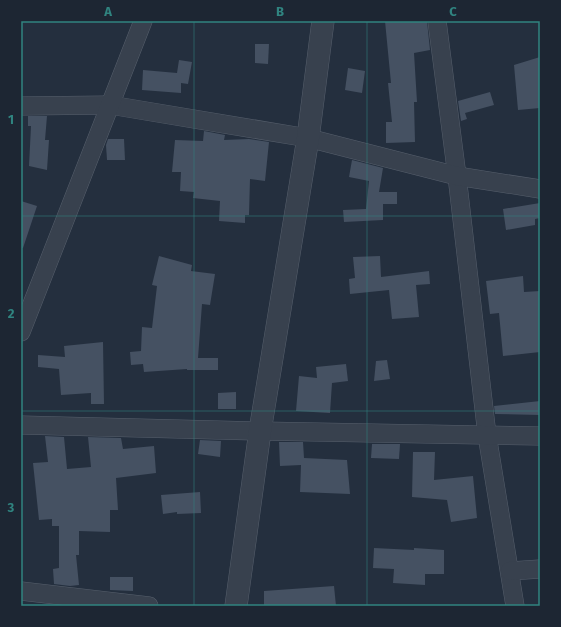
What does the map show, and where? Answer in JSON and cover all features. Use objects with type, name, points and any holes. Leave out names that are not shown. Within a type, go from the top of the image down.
[{"type":"street","points":[[21,332],[143,21]]},
{"type":"street","points":[[236,606],[260,431],[308,138],[323,21]]},
{"type":"street","points":[[437,21],[457,176],[487,435],[515,606]]},
{"type":"street","points":[[21,106],[110,105],[308,138],[457,176],[540,189]]},
{"type":"street","points":[[21,425],[540,436]]},
{"type":"street","points":[[510,571],[540,568]]},
{"type":"street","points":[[21,591],[149,606]]},
{"type":"building","points":[[385,21],[427,21],[430,50],[414,53],[417,102],[414,102],[415,142],[386,143],[386,122],[392,122],[388,83],[391,83]]},
{"type":"building","points":[[255,44],[269,44],[268,64],[255,63]]},
{"type":"building","points":[[540,57],[540,108],[518,110],[514,65]]},
{"type":"building","points":[[179,60],[192,62],[188,84],[181,83],[181,93],[142,90],[143,70],[177,73]]},
{"type":"building","points":[[348,68],[365,71],[362,93],[345,90]]},
{"type":"building","points":[[490,92],[494,105],[465,113],[467,119],[461,121],[458,101]]},
{"type":"building","points":[[28,116],[47,116],[45,140],[49,140],[47,170],[29,166],[31,126],[28,126]]},
{"type":"building","points":[[204,131],[225,135],[224,140],[249,139],[269,142],[265,181],[250,179],[249,215],[245,215],[245,223],[219,221],[220,201],[193,198],[194,192],[180,191],[181,172],[172,172],[175,140],[203,141]]},
{"type":"building","points":[[108,139],[124,139],[125,160],[107,160],[106,145]]},
{"type":"building","points":[[352,160],[383,168],[379,192],[397,192],[397,204],[383,204],[383,220],[344,222],[343,210],[366,209],[369,181],[349,177]]},
{"type":"building","points":[[21,201],[37,206],[23,248],[21,248]]},
{"type":"building","points":[[540,203],[540,218],[535,219],[535,225],[506,230],[503,209]]},
{"type":"building","points":[[159,256],[192,265],[191,271],[215,274],[210,305],[202,304],[198,358],[218,358],[218,370],[187,369],[144,372],[143,364],[131,365],[130,352],[141,351],[142,327],[152,328],[157,286],[152,285]]},
{"type":"building","points":[[380,256],[381,277],[429,271],[430,284],[416,285],[419,317],[392,319],[389,290],[350,294],[349,279],[355,278],[353,257]]},
{"type":"building","points":[[523,276],[524,292],[540,291],[540,352],[503,356],[499,313],[490,314],[486,281]]},
{"type":"building","points":[[103,342],[104,404],[91,404],[91,393],[61,395],[59,369],[38,367],[38,355],[65,357],[64,346]]},
{"type":"building","points":[[387,360],[390,379],[374,381],[376,361]]},
{"type":"building","points":[[346,364],[348,381],[332,383],[330,413],[296,411],[299,376],[317,378],[316,367]]},
{"type":"building","points":[[236,392],[236,409],[218,409],[218,393]]},
{"type":"building","points":[[540,401],[540,415],[495,414],[494,406]]},
{"type":"building","points":[[45,436],[64,437],[67,469],[91,467],[88,437],[121,438],[123,449],[154,446],[156,473],[116,478],[118,510],[110,510],[110,532],[79,531],[79,555],[76,555],[79,585],[70,586],[54,584],[53,569],[59,568],[59,526],[52,526],[52,519],[39,520],[33,463],[48,462]]},
{"type":"building","points":[[200,440],[221,441],[220,457],[198,454]]},
{"type":"building","points":[[279,442],[303,442],[304,458],[347,460],[350,494],[300,492],[301,465],[280,466]]},
{"type":"building","points":[[372,444],[400,444],[399,459],[371,458]]},
{"type":"building","points":[[413,452],[435,452],[434,480],[473,476],[477,518],[451,522],[447,500],[412,497]]},
{"type":"building","points":[[200,492],[201,513],[177,514],[177,512],[163,514],[161,495]]},
{"type":"building","points":[[374,548],[444,550],[444,574],[425,574],[425,585],[393,583],[394,569],[373,568]]},
{"type":"building","points":[[110,577],[133,577],[133,591],[110,590]]},
{"type":"building","points":[[334,586],[336,606],[264,605],[264,591]]}]
